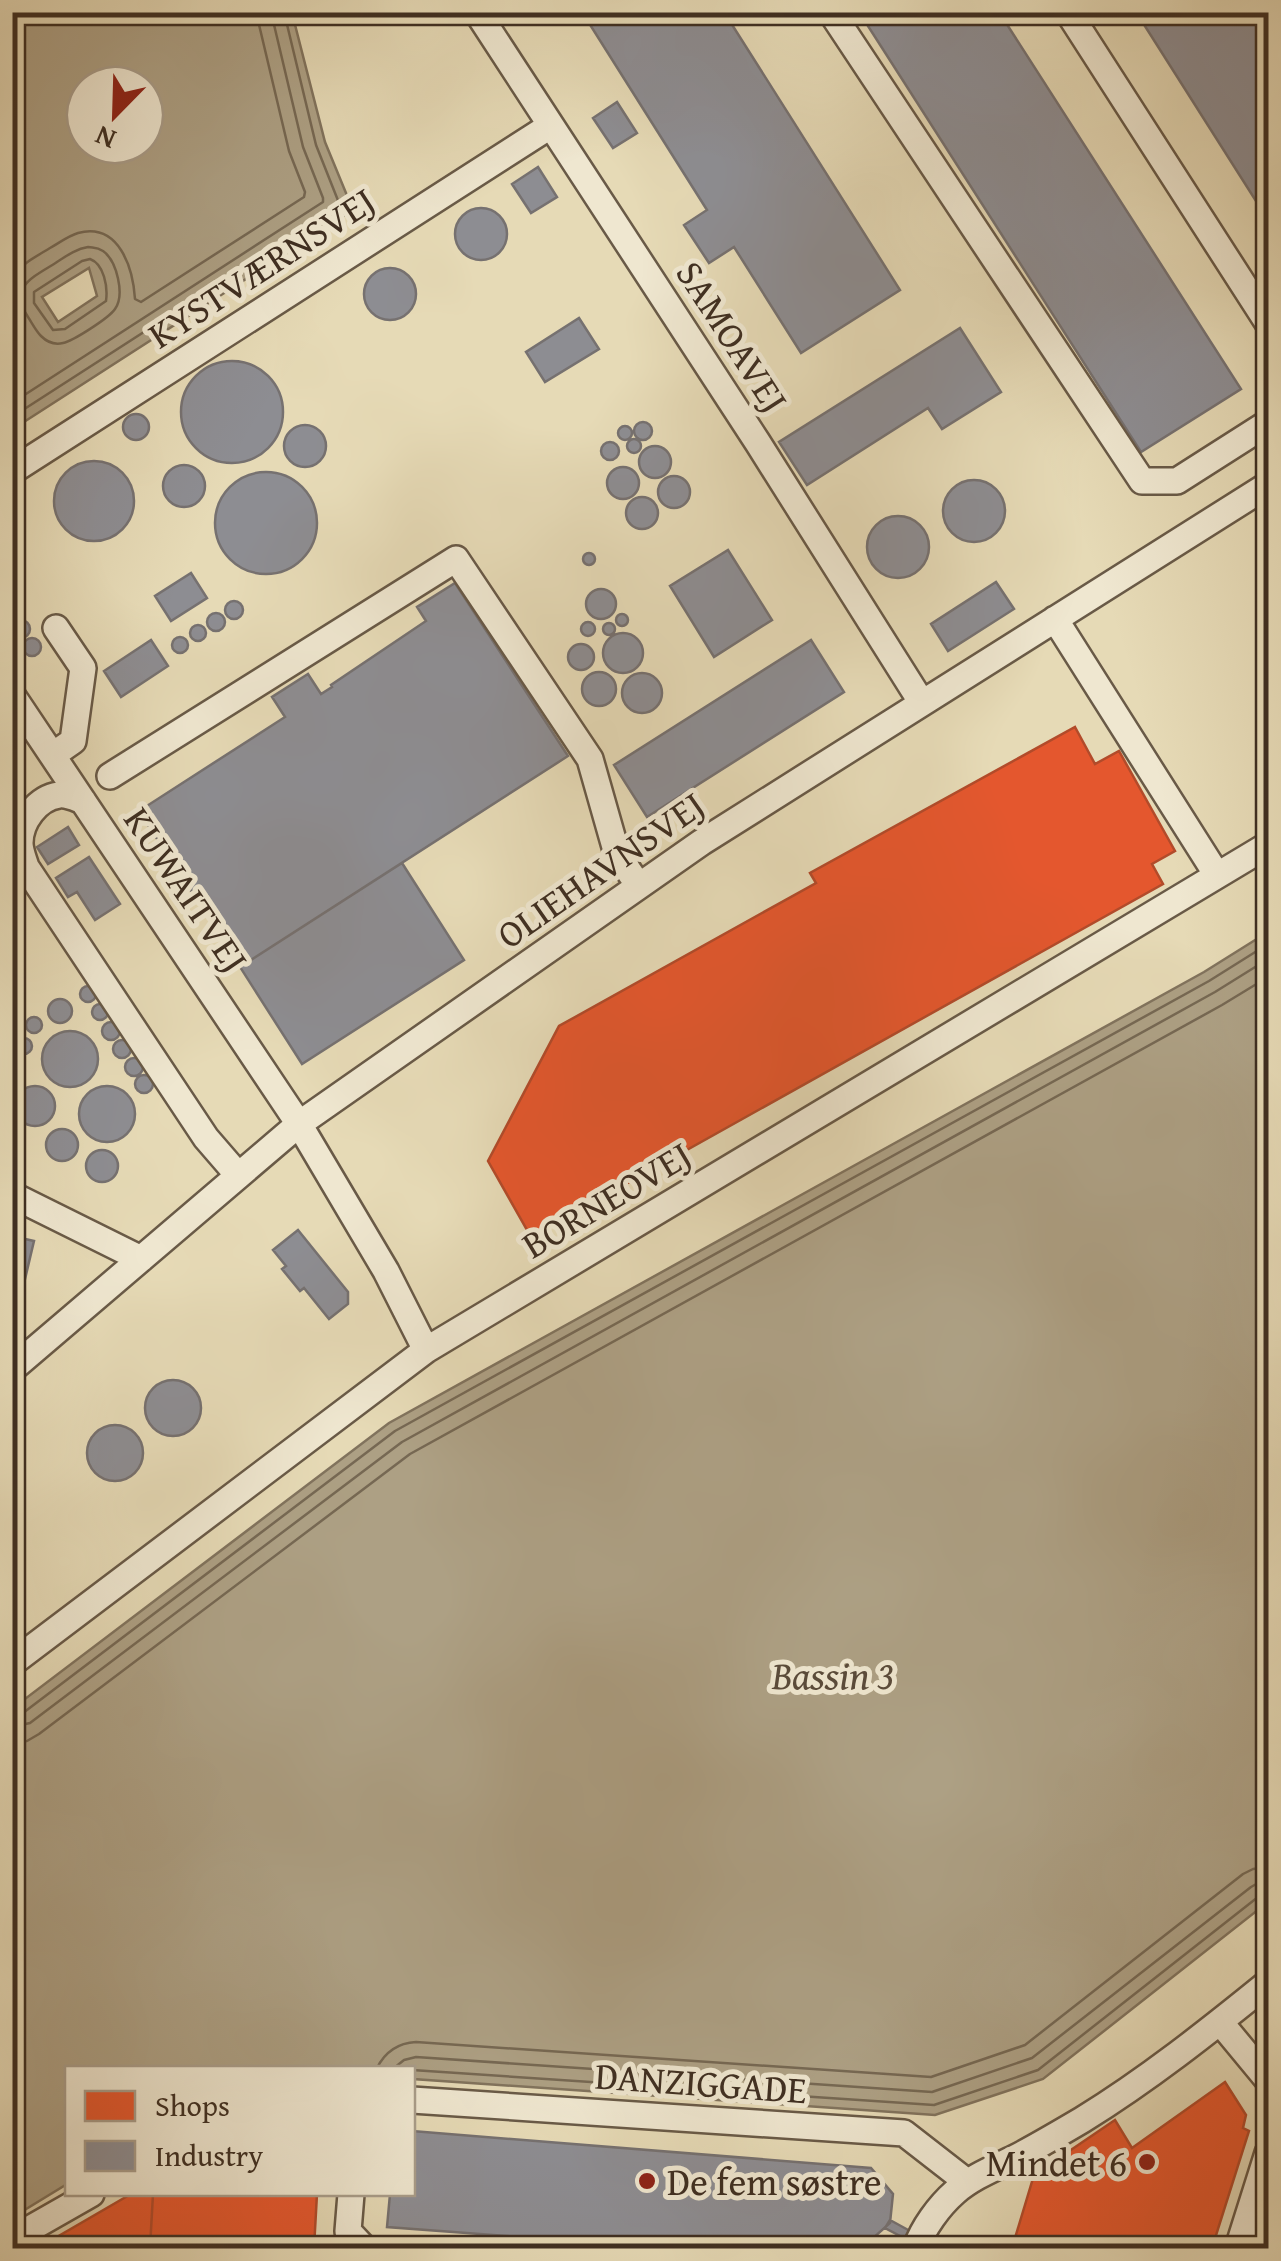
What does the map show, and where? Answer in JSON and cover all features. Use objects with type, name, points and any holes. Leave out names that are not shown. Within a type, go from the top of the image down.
[{"type":"street","name":"SAMOAVEJ","points":[[476,12],[922,703]]},
{"type":"street","points":[[831,12],[1142,481],[1177,481],[1268,424]]},
{"type":"street","points":[[1068,12],[1268,323]]},
{"type":"street","name":"KYSTVÆRNSVEJ","points":[[12,471],[550,126]]},
{"type":"street","name":"OLIEHAVNSVEJ","points":[[16,1362],[298,1124],[702,842],[1268,484]]},
{"type":"street","points":[[110,776],[456,559],[590,759],[617,854],[639,886]]},
{"type":"street","points":[[1055,619],[1218,875]]},
{"type":"street","points":[[53,756],[73,741],[83,668],[56,628]]},
{"type":"street","name":"KUWAITVEJ","points":[[12,696],[298,1124],[386,1271],[426,1350]]},
{"type":"street","points":[[83,801],[58,795],[20,816],[20,846],[26,867],[206,1138],[238,1176]]},
{"type":"street","name":"BORNEOVEJ","points":[[12,1663],[426,1350],[1268,845]]},
{"type":"street","points":[[12,1195],[141,1259]]},
{"type":"street","points":[[916,2248],[952,2194],[1102,2108],[1268,1983]]},
{"type":"street","points":[[1220,2022],[1268,2080]]},
{"type":"street","name":"DANZIGGADE","points":[[415,2100],[904,2133],[968,2182]]},
{"type":"street","points":[[1238,2248],[1268,2153]]},
{"type":"street","points":[[12,2239],[87,2196]]},
{"type":"street","points":[[351,2196],[348,2231],[364,2248]]},
{"type":"water","points":[[13,12],[292,13],[325,142],[353,210],[13,429]],"holes":[[[89,268],[97,296],[58,322],[42,297]]]},
{"type":"water","name":"Bassin 3","points":[[1268,932],[1268,1902],[1043,2079],[935,2115],[415,2079],[415,2066],[65,2066],[65,2185],[13,2217],[13,1708],[389,1423],[1204,972]]},
{"type":"building: Shops","points":[[1075,727],[1095,764],[1119,751],[1175,851],[1152,864],[1163,884],[531,1237],[488,1161],[559,1026],[816,883],[810,873]]},
{"type":"building: Shops","name":"Mindet 6","points":[[1225,2082],[1246,2115],[1243,2128],[1249,2131],[1212,2248],[1012,2248],[1034,2175],[1115,2120],[1132,2148]]},
{"type":"building: Shops","points":[[128,2196],[153,2196],[150,2248],[38,2248]]},
{"type":"building: Shops","points":[[153,2196],[317,2196],[314,2248],[150,2248]]},
{"type":"building: Industry","points":[[582,12],[724,12],[900,290],[801,353],[734,247],[709,263],[684,225],[707,210]]},
{"type":"building: Industry","points":[[859,12],[999,12],[1241,389],[1141,452]]},
{"type":"building: Industry","points":[[1136,12],[1268,12],[1268,220]]},
{"type":"building: Industry","points":[[617,102],[637,133],[613,148],[593,118]]},
{"type":"building: Industry","points":[[538,167],[557,197],[531,213],[512,184]]},
{"type":"building: Industry","points":[[481,208],[499,216],[507,234],[499,252],[481,260],[463,252],[455,234],[463,216]]},
{"type":"building: Industry","points":[[390,268],[408,276],[416,294],[408,312],[390,320],[372,312],[364,294],[372,276]]},
{"type":"building: Industry","points":[[579,318],[599,349],[545,382],[526,352]]},
{"type":"building: Industry","points":[[960,328],[1001,392],[942,429],[928,408],[807,485],[779,442]]},
{"type":"building: Industry","points":[[232,361],[251,365],[268,376],[279,393],[283,412],[279,431],[268,448],[251,459],[232,463],[213,459],[196,448],[185,431],[181,412],[185,393],[196,376],[213,365]]},
{"type":"building: Industry","points":[[136,414],[145,418],[149,427],[145,436],[136,440],[127,436],[123,427],[127,418]]},
{"type":"building: Industry","points":[[643,422],[650,424],[650,438],[643,440],[636,438],[634,431],[636,424]]},
{"type":"building: Industry","points":[[305,425],[320,431],[326,446],[320,461],[305,467],[290,461],[284,446],[290,431]]},
{"type":"building: Industry","points":[[625,426],[632,433],[625,440],[618,433]]},
{"type":"building: Industry","points":[[634,439],[641,446],[634,453],[627,446]]},
{"type":"building: Industry","points":[[610,442],[619,451],[610,460],[601,451]]},
{"type":"building: Industry","points":[[655,446],[666,451],[671,462],[666,473],[655,478],[644,473],[639,462],[644,451]]},
{"type":"building: Industry","points":[[94,461],[109,464],[122,473],[131,486],[131,516],[122,529],[109,538],[94,541],[79,538],[66,529],[57,516],[54,501],[57,486],[66,473],[79,464]]},
{"type":"building: Industry","points":[[184,465],[199,471],[205,486],[199,501],[184,507],[169,501],[163,486],[169,471]]},
{"type":"building: Industry","points":[[623,467],[634,472],[639,483],[634,494],[623,499],[612,494],[607,483],[612,472]]},
{"type":"building: Industry","points":[[266,472],[285,476],[302,487],[313,504],[317,523],[313,542],[302,559],[285,570],[266,574],[247,570],[230,559],[219,542],[215,523],[219,504],[230,487],[247,476]]},
{"type":"building: Industry","points":[[674,476],[685,481],[690,492],[685,503],[674,508],[663,503],[658,492],[663,481]]},
{"type":"building: Industry","points":[[974,480],[996,489],[1005,511],[996,533],[974,542],[952,533],[943,511],[952,489]]},
{"type":"building: Industry","points":[[642,497],[653,502],[658,513],[653,524],[642,529],[631,524],[626,513],[631,502]]},
{"type":"building: Industry","points":[[898,516],[920,525],[929,547],[920,569],[898,578],[876,569],[867,547],[876,525]]},
{"type":"building: Industry","points":[[728,550],[772,620],[714,657],[670,586]]},
{"type":"building: Industry","points":[[589,553],[595,559],[589,565],[583,559]]},
{"type":"building: Industry","points":[[191,573],[207,598],[171,621],[155,596]]},
{"type":"building: Industry","points":[[996,582],[1014,609],[948,651],[931,624]]},
{"type":"building: Industry","points":[[455,583],[568,756],[240,967],[139,811],[285,717],[272,697],[308,674],[321,694],[426,621],[417,607]]},
{"type":"building: Industry","points":[[601,589],[611,594],[616,604],[611,614],[601,619],[591,614],[586,604],[591,594]]},
{"type":"building: Industry","points":[[234,601],[241,603],[241,617],[234,619],[227,617],[225,610],[227,603]]},
{"type":"building: Industry","points":[[216,613],[223,615],[223,629],[216,631],[209,629],[207,622],[209,615]]},
{"type":"building: Industry","points":[[622,614],[628,620],[622,626],[616,620]]},
{"type":"building: Industry","points":[[21,620],[30,629],[21,638],[12,629]]},
{"type":"building: Industry","points":[[588,622],[595,629],[588,636],[581,629]]},
{"type":"building: Industry","points":[[609,623],[615,629],[609,635],[603,629]]},
{"type":"building: Industry","points":[[198,625],[206,633],[198,641],[190,633]]},
{"type":"building: Industry","points":[[623,633],[637,639],[643,653],[637,667],[623,673],[609,667],[603,653],[609,639]]},
{"type":"building: Industry","points":[[180,637],[188,645],[180,653],[172,645]]},
{"type":"building: Industry","points":[[32,638],[41,647],[32,656],[23,647]]},
{"type":"building: Industry","points":[[151,640],[168,666],[121,697],[104,671]]},
{"type":"building: Industry","points":[[811,640],[844,692],[647,817],[614,765]]},
{"type":"building: Industry","points":[[581,644],[590,648],[594,657],[590,666],[581,670],[572,666],[568,657],[572,648]]},
{"type":"building: Industry","points":[[599,672],[611,677],[616,689],[611,701],[599,706],[587,701],[582,689],[587,677]]},
{"type":"building: Industry","points":[[642,673],[656,679],[662,693],[656,707],[642,713],[628,707],[622,693],[628,679]]},
{"type":"building: Industry","points":[[68,827],[79,845],[48,864],[37,847]]},
{"type":"building: Industry","points":[[89,857],[120,904],[95,920],[77,892],[68,897],[56,878]]},
{"type":"building: Industry","points":[[402,863],[464,960],[302,1064],[240,967]]},
{"type":"building: Industry","points":[[88,986],[96,994],[88,1002],[80,994]]},
{"type":"building: Industry","points":[[60,999],[72,1011],[60,1023],[48,1011]]},
{"type":"building: Industry","points":[[100,1004],[108,1012],[100,1020],[92,1012]]},
{"type":"building: Industry","points":[[34,1017],[42,1025],[34,1033],[26,1025]]},
{"type":"building: Industry","points":[[111,1022],[118,1024],[118,1038],[111,1040],[104,1038],[102,1031],[104,1024]]},
{"type":"building: Industry","points":[[70,1031],[90,1039],[98,1059],[90,1079],[70,1087],[50,1079],[42,1059],[50,1039]]},
{"type":"building: Industry","points":[[24,1038],[32,1046],[24,1054],[16,1046]]},
{"type":"building: Industry","points":[[122,1040],[131,1049],[122,1058],[113,1049]]},
{"type":"building: Industry","points":[[134,1058],[143,1067],[134,1076],[125,1067]]},
{"type":"building: Industry","points":[[144,1075],[153,1084],[144,1093],[135,1084]]},
{"type":"building: Industry","points":[[35,1086],[49,1092],[55,1106],[49,1120],[35,1126],[21,1120],[15,1106],[21,1092]]},
{"type":"building: Industry","points":[[107,1086],[127,1094],[135,1114],[127,1134],[107,1142],[87,1134],[79,1114],[87,1094]]},
{"type":"building: Industry","points":[[62,1129],[74,1133],[78,1145],[74,1157],[62,1161],[50,1157],[46,1145],[50,1133]]},
{"type":"building: Industry","points":[[102,1150],[114,1154],[118,1166],[114,1178],[102,1182],[90,1178],[86,1166],[90,1154]]},
{"type":"building: Industry","points":[[298,1230],[348,1292],[348,1304],[329,1319],[304,1288],[300,1291],[282,1269],[286,1266],[273,1250]]},
{"type":"building: Industry","points":[[12,1236],[34,1241],[21,1296],[12,1294]]},
{"type":"building: Industry","points":[[173,1380],[193,1388],[201,1408],[193,1428],[173,1436],[153,1428],[145,1408],[153,1388]]},
{"type":"building: Industry","points":[[115,1425],[135,1433],[143,1453],[135,1473],[115,1481],[95,1473],[87,1453],[95,1433]]},
{"type":"building: Industry","name":"De fem søstre","points":[[415,2131],[871,2168],[893,2194],[890,2223],[862,2248],[792,2243],[792,2248],[663,2248],[387,2227],[390,2196],[415,2196]]},
{"type":"building: Industry","points":[[890,2220],[941,2248],[923,2248],[885,2228]]},
{"type":"place","name":"Mindet 6","points":[[1147,2162]]},
{"type":"place","name":"De fem søstre","points":[[647,2181]]}]
